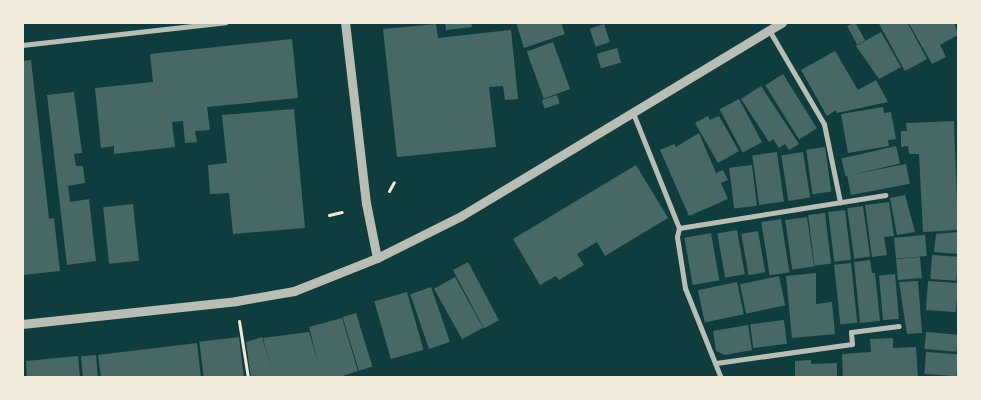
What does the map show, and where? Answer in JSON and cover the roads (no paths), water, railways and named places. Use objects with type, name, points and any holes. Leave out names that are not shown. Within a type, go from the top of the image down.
[{"type":"street","points":[[22,45],[226,22]]},
{"type":"street","points":[[345,22],[366,203],[377,258]]},
{"type":"street","points":[[22,324],[236,301],[294,291],[377,258],[461,216],[782,22]]},
{"type":"street","points":[[769,30],[824,124],[840,202]]},
{"type":"street","points":[[633,113],[679,228],[677,237],[685,288],[721,378]]},
{"type":"street","points":[[679,228],[885,195]]},
{"type":"street","points":[[716,363],[852,344],[851,332],[899,326]]}]
